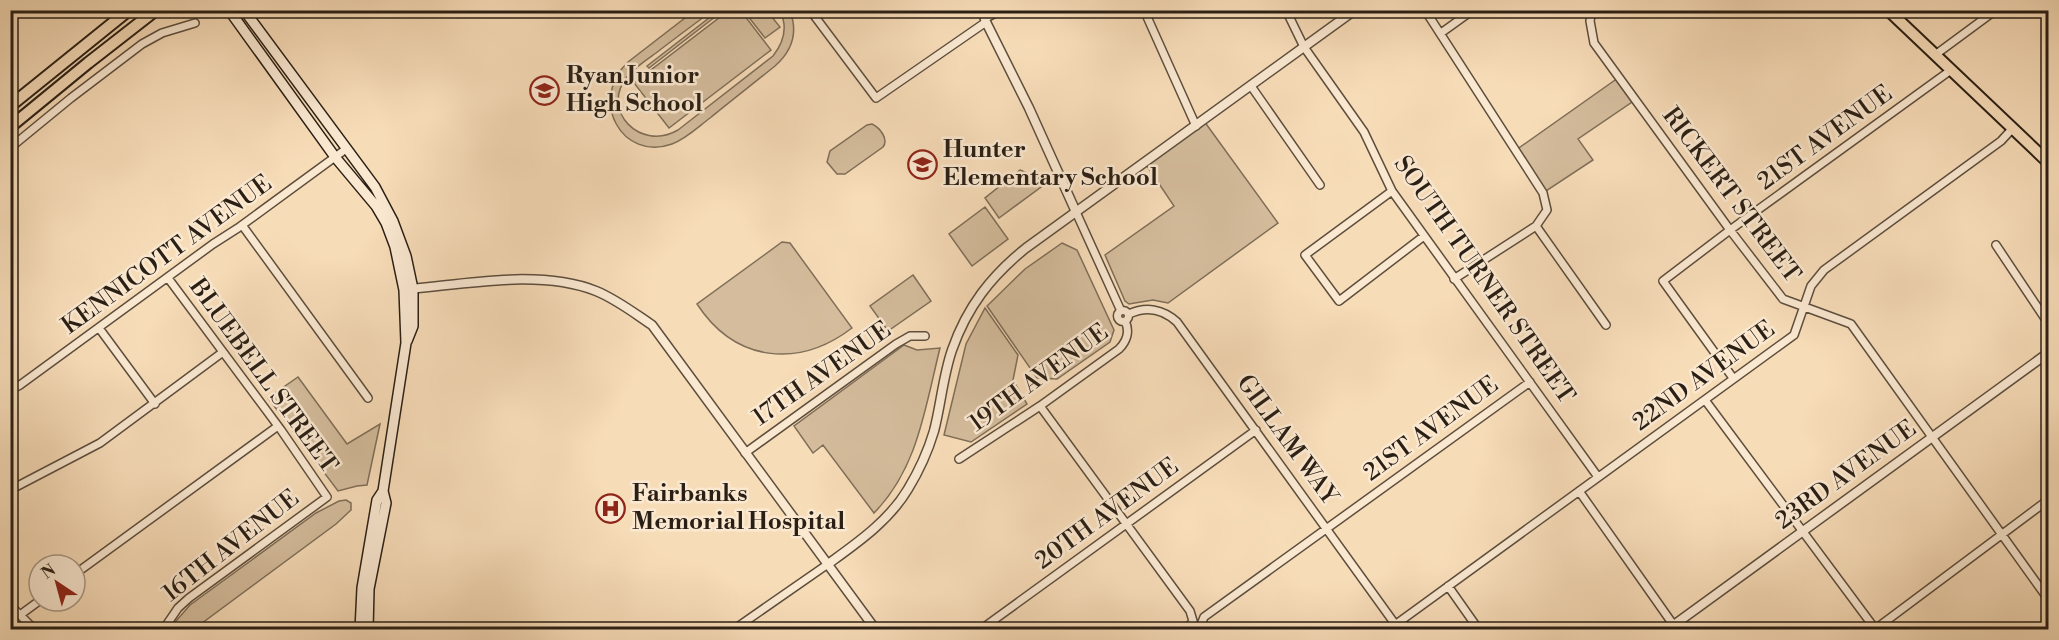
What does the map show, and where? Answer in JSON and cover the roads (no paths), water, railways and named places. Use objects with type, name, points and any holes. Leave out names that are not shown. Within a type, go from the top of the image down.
[{"type":"main road","points":[[10,106],[129,10]]},
{"type":"main road","points":[[10,127],[156,10]]},
{"type":"main road","points":[[229,10],[335,158],[376,206],[386,223],[409,290]]},
{"type":"main road","points":[[244,10],[375,187],[393,220],[406,256],[409,290],[406,343],[383,492],[386,503],[369,589],[368,630]]},
{"type":"main road","points":[[1888,10],[2049,162]]},
{"type":"main road","points":[[360,630],[362,588],[377,500],[383,492]]},
{"type":"street","points":[[810,10],[876,98],[985,17],[1001,10]]},
{"type":"street","points":[[1144,10],[1196,126]]},
{"type":"street","name":"SOUTH TURNER STREET","points":[[1286,10],[1304,48],[1364,132],[1392,191],[1598,477]]},
{"type":"street","points":[[737,628],[828,564],[879,524],[895,508],[907,491],[927,452],[952,351],[975,301],[1009,261],[1355,10]]},
{"type":"street","points":[[1425,10],[1543,193],[1547,210],[1536,226],[1454,279]]},
{"type":"street","points":[[1441,33],[1473,10]]},
{"type":"street","name":"RICKERT STREET","points":[[1592,10],[1590,21],[1594,43],[1783,299],[1851,324],[2049,599]]},
{"type":"street","points":[[1935,55],[1996,10]]},
{"type":"street","points":[[985,17],[1029,108],[1120,311],[1118,318],[1125,321],[1129,318],[1125,310],[1120,311]]},
{"type":"street","points":[[10,148],[142,44],[162,33],[195,22]]},
{"type":"street","name":"21ST AVENUE","points":[[1733,378],[1663,280],[1952,70]]},
{"type":"street","points":[[1251,86],[1320,185]]},
{"type":"street","name":"22ND AVENUE","points":[[1388,630],[1794,335],[1811,286],[1824,270],[2001,141],[2012,129]]},
{"type":"street","name":"KENNICOTT AVENUE","points":[[10,390],[346,150]]},
{"type":"street","points":[[1392,191],[1305,255],[1339,301],[1424,236]]},
{"type":"street","points":[[242,225],[368,398]]},
{"type":"street","points":[[1536,226],[1606,325]]},
{"type":"street","points":[[1996,245],[2049,323]]},
{"type":"street","name":"BLUEBELL STREET","points":[[168,278],[278,426],[327,497]]},
{"type":"street","points":[[409,290],[515,279],[559,282],[601,293],[652,325],[876,630]]},
{"type":"street","name":"GILLAM WAY","points":[[1129,314],[1143,309],[1153,309],[1167,314],[1174,320],[1395,624]]},
{"type":"street","name":"19TH AVENUE","points":[[959,459],[1040,406],[1122,346],[1127,334],[1125,321]]},
{"type":"street","points":[[99,328],[155,404]]},
{"type":"street","name":"17TH AVENUE","points":[[745,453],[896,344],[910,336],[925,336]]},
{"type":"street","points":[[10,490],[100,443],[223,352]]},
{"type":"street","name":"23RD AVENUE","points":[[1673,628],[1931,437],[2049,353]]},
{"type":"street","name":"21ST AVENUE","points":[[1204,630],[1202,621],[1209,613],[1530,382]]},
{"type":"street","points":[[1705,400],[1875,629],[2049,500]]},
{"type":"street","points":[[1040,406],[1190,611],[1193,621],[1187,629]]},
{"type":"street","points":[[87,565],[278,426]]},
{"type":"street","name":"20TH AVENUE","points":[[980,630],[1256,430]]},
{"type":"street","points":[[1579,491],[1673,628]]},
{"type":"street","name":"16TH AVENUE","points":[[163,630],[168,620],[189,598],[327,497]]},
{"type":"street","points":[[1448,586],[1479,630]]},
{"type":"street","points":[[10,605],[35,630]]},
{"type":"street","points":[[20,615],[27,610]]},
{"type":"place","name":"Ryan Junior High School","points":[[545,90]]},
{"type":"place","name":"Hunter Elementary School","points":[[922,164]]},
{"type":"place","name":"Fairbanks Memorial Hospital","points":[[611,508]]}]
